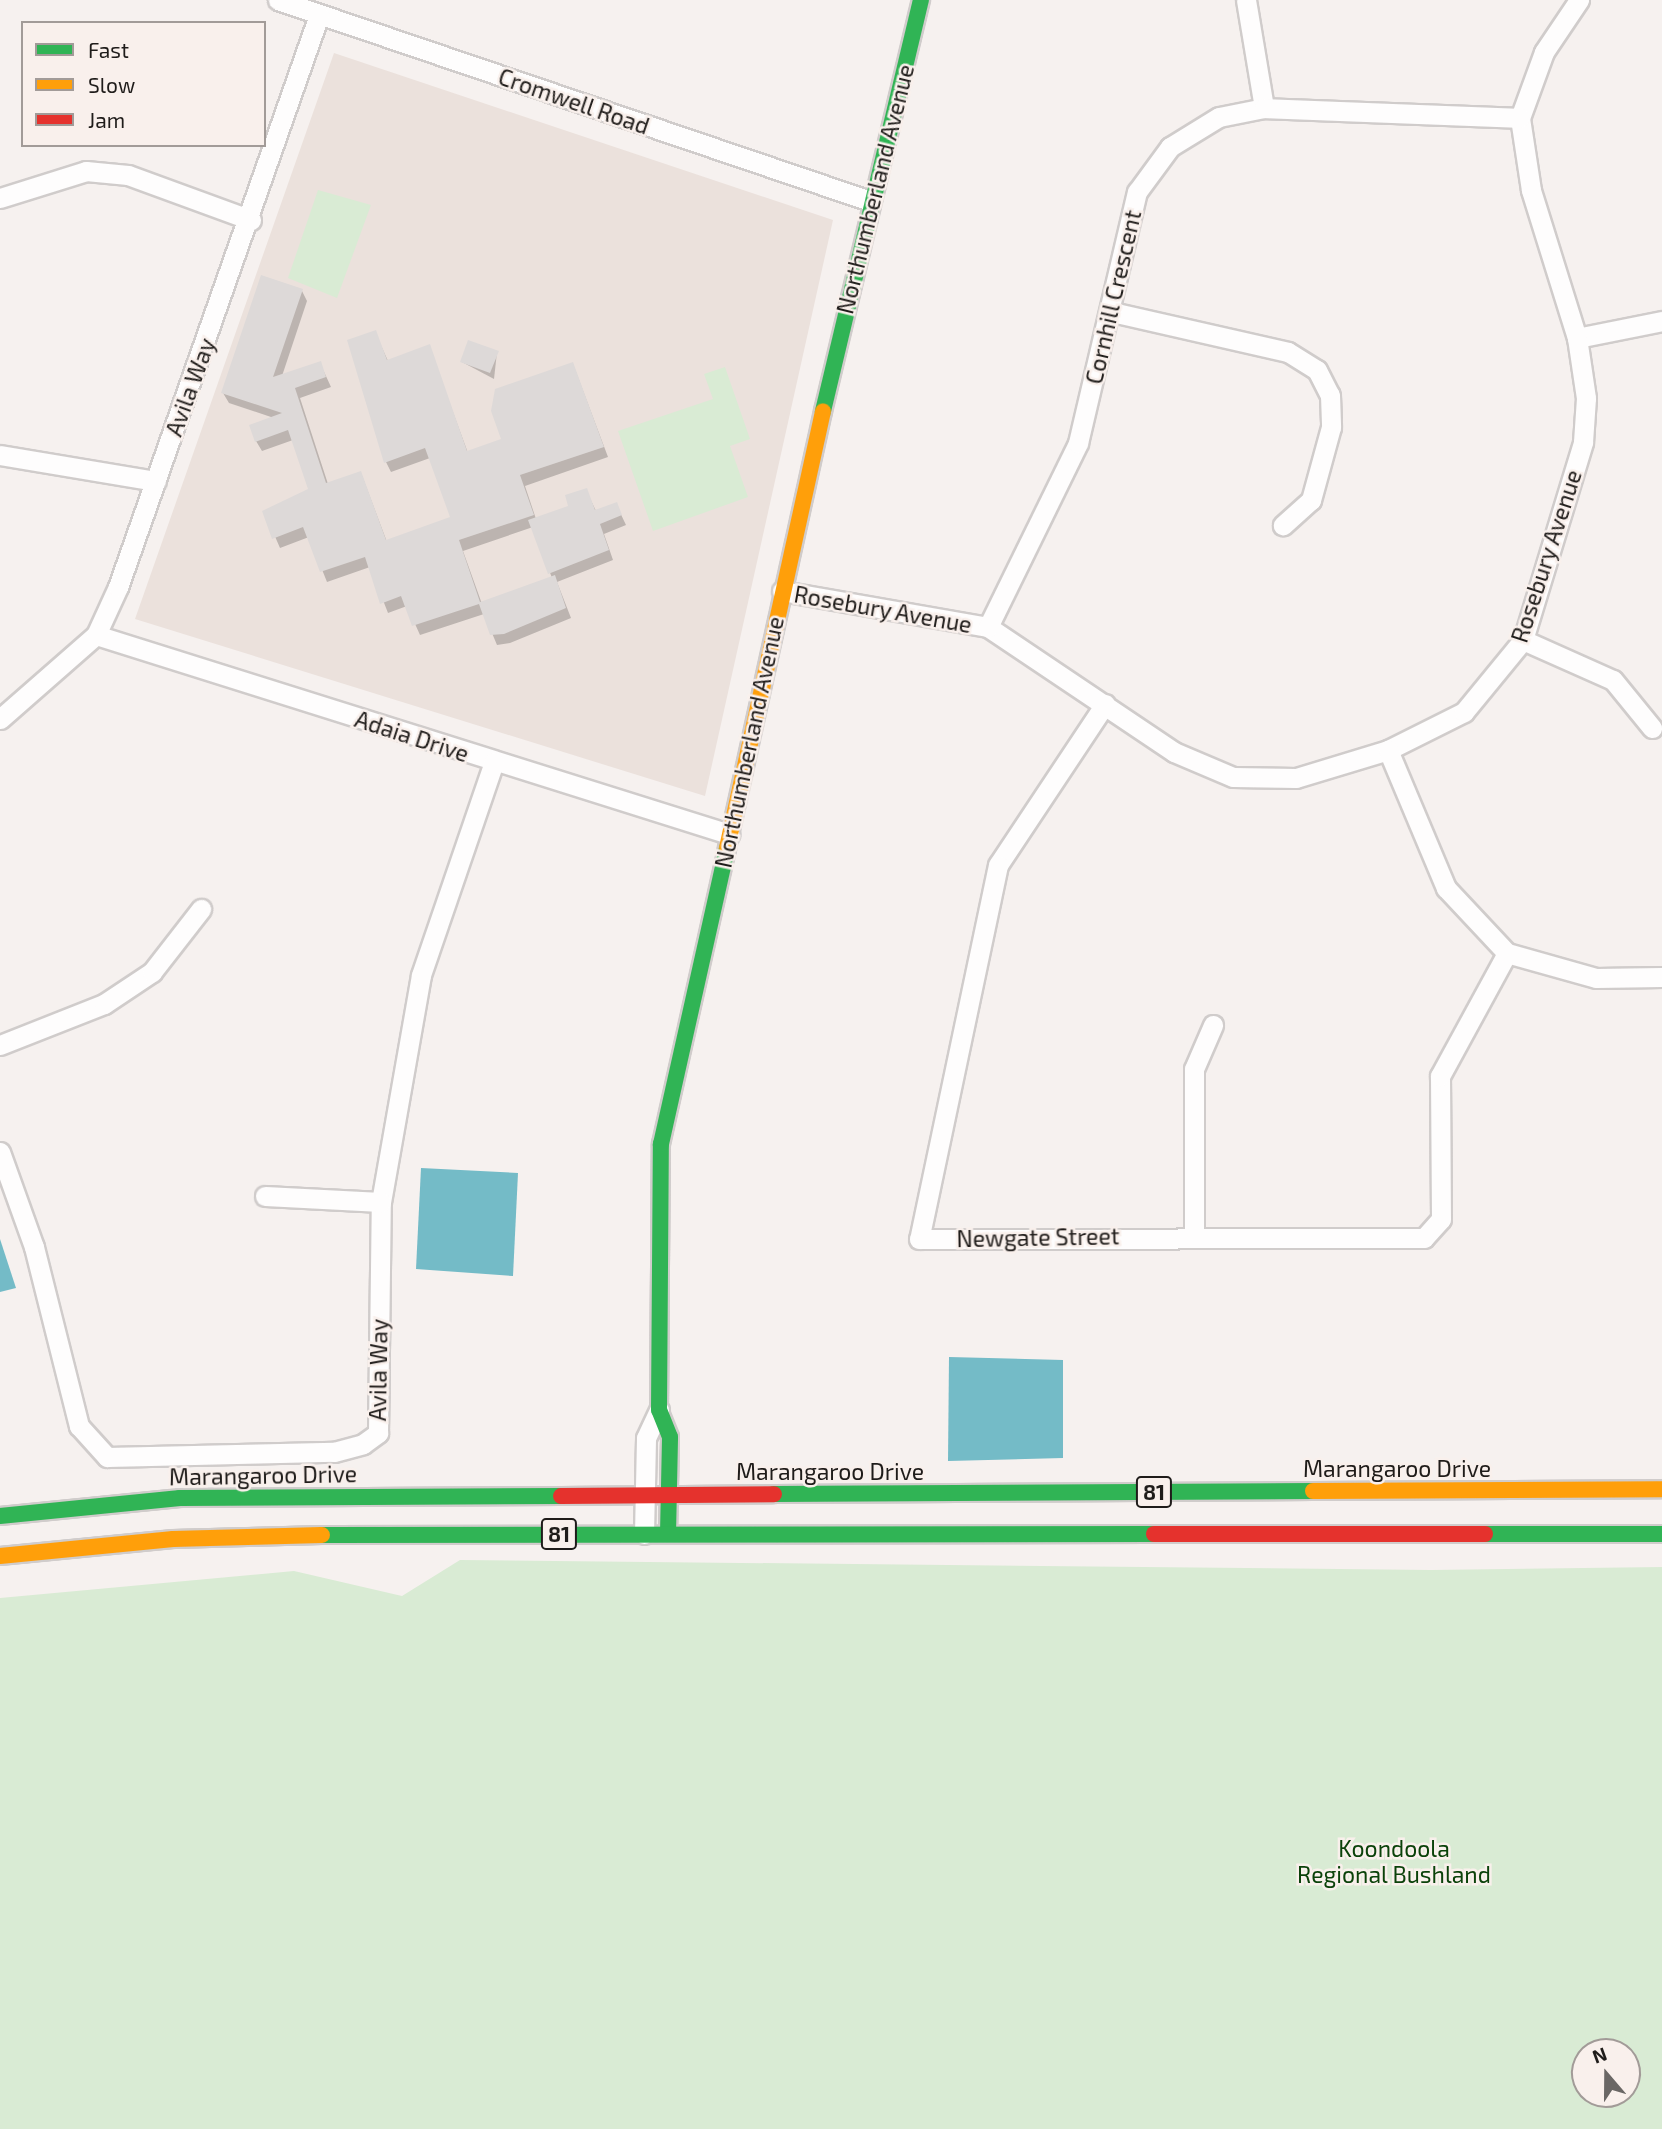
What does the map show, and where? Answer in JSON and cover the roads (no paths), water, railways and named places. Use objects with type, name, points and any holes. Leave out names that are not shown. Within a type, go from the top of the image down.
[{"type":"main road","name":"Northumberland Avenue","points":[[668,1534],[670,1437],[659,1410],[661,1144],[870,201],[921,0]]},
{"type":"main road","name":"Marangaroo Drive","points":[[0,1516],[180,1498],[645,1493],[1662,1489]]},
{"type":"main road","name":"81","points":[[0,1556],[173,1539],[644,1534],[1662,1534]]},
{"type":"street","name":"Cromwell Road","points":[[278,0],[870,201]]},
{"type":"street","points":[[1246,0],[1264,108]]},
{"type":"street","name":"Rosebury Avenue","points":[[782,591],[988,627],[1174,752],[1233,777],[1296,778],[1388,750],[1464,712],[1523,640],[1583,442],[1586,398],[1577,338],[1531,190],[1520,118],[1544,52],[1579,0]]},
{"type":"street","name":"Avila Way","points":[[0,719],[96,635],[156,481],[251,220],[319,15]]},
{"type":"street","name":"Cornhill Crescent","points":[[988,627],[1078,443],[1112,312],[1137,192],[1170,147],[1219,117],[1264,108],[1520,118]]},
{"type":"street","points":[[0,198],[86,171],[128,175],[251,220]]},
{"type":"street","points":[[1112,312],[1288,352],[1317,370],[1330,395],[1331,427],[1311,500],[1283,525]]},
{"type":"street","points":[[1577,338],[1662,321]]},
{"type":"street","points":[[0,455],[156,481]]},
{"type":"street","name":"Adaia Drive","points":[[96,635],[729,834]]},
{"type":"street","points":[[1523,640],[1614,680],[1652,728]]},
{"type":"street","name":"Newgate Street","points":[[1105,704],[998,865],[919,1239],[1194,1236],[1424,1238],[1441,1219],[1440,1076],[1507,953]]},
{"type":"street","points":[[1388,750],[1446,888],[1507,953],[1596,978],[1662,977]]},
{"type":"street","name":"Avila Way","points":[[0,1152],[34,1247],[79,1426],[107,1457],[345,1451],[377,1433],[381,1202],[421,975],[494,762]]},
{"type":"street","points":[[0,1045],[103,1004],[152,972],[201,909]]},
{"type":"street","points":[[1194,1236],[1194,1069],[1213,1025]]},
{"type":"street","points":[[265,1196],[381,1202]]},
{"type":"street","name":"Northumberland Avenue","points":[[644,1534],[646,1438],[659,1410]]},
{"type":"water","points":[[421,1168],[518,1173],[513,1276],[416,1269]]},
{"type":"water","points":[[0,1239],[16,1288],[0,1292]]},
{"type":"water","points":[[949,1357],[1063,1360],[1063,1458],[948,1461]]},
{"type":"park label","name":"Koondoola Regional Bushland","points":[[1394,1861]]}]
